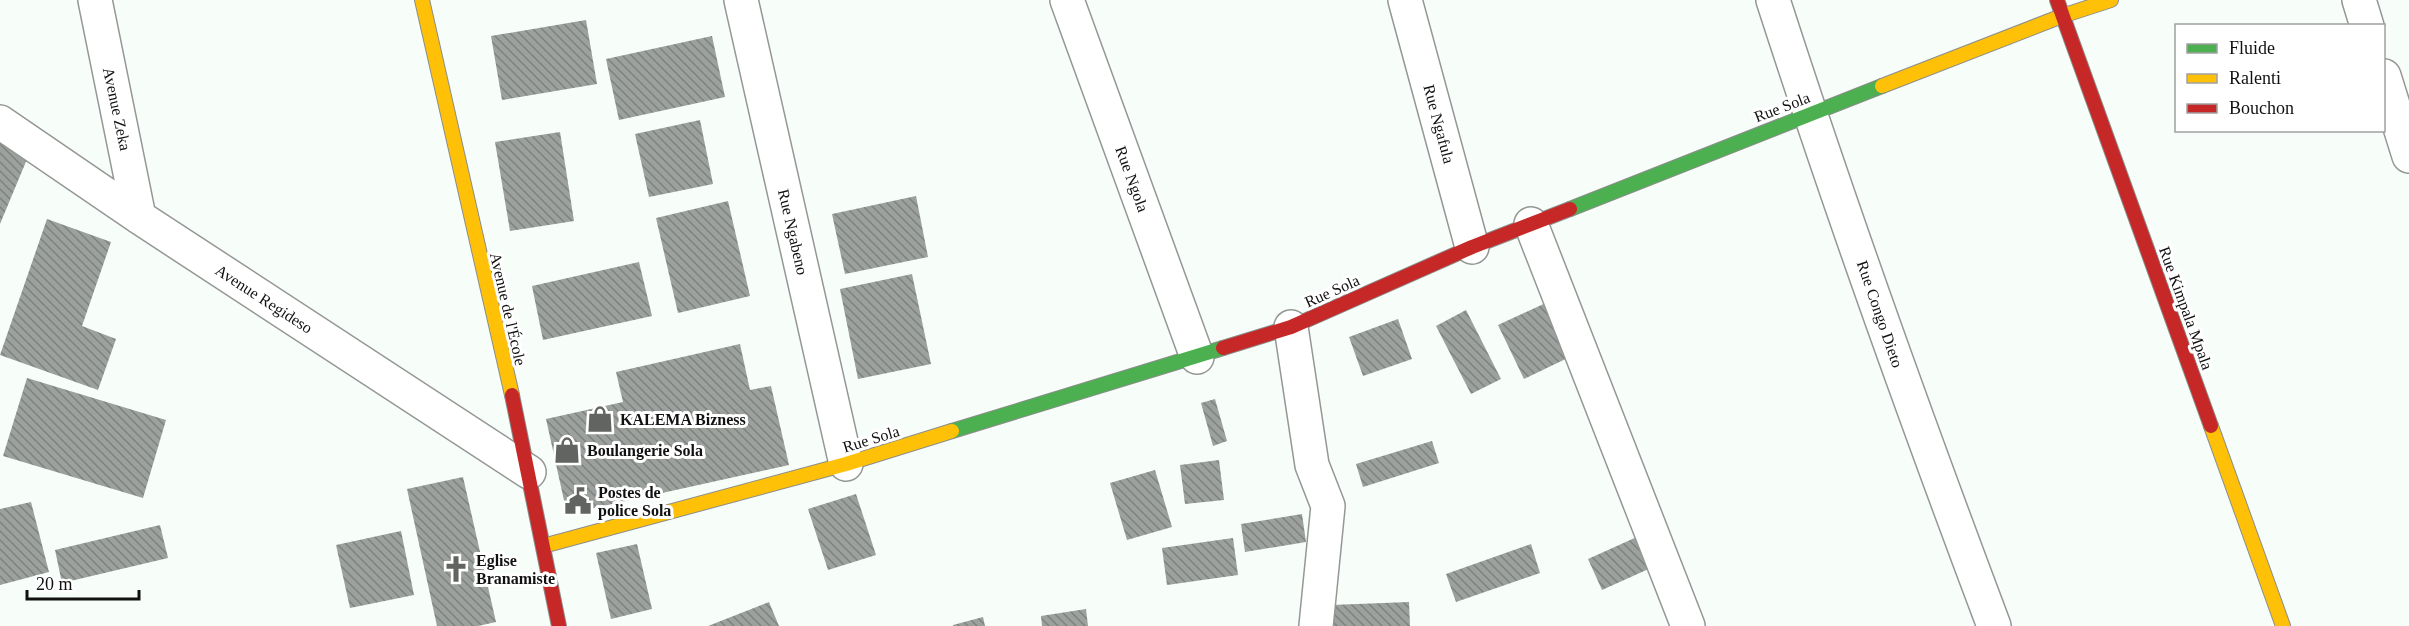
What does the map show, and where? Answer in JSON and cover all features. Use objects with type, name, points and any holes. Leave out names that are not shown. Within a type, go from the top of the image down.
[{"type":"street","name":"Avenue Zeka","points":[[94,0],[139,217]]},
{"type":"street","name":"Avenue de l'École","points":[[422,0],[529,472],[557,626]]},
{"type":"street","name":"Rue Ngabeno","points":[[741,0],[846,464]]},
{"type":"street","name":"Rue Ngola","points":[[1067,0],[1197,357]]},
{"type":"street","name":"Rue Ngafula","points":[[1405,0],[1472,247]]},
{"type":"street","name":"Rue Congo Dieto","points":[[1773,0],[1810,114],[1942,488],[1994,626]]},
{"type":"street","name":"Rue Kimpala Mpala","points":[[2057,0],[2283,626]]},
{"type":"street","name":"Rue Sola","points":[[543,546],[846,464],[1291,327],[1472,247],[2062,16],[2111,0]]},
{"type":"street","points":[[2359,0],[2366,24]]},
{"type":"street","points":[[2385,79],[2409,156]]},
{"type":"street","name":"Avenue Regideso","points":[[0,122],[139,217],[529,472]]},
{"type":"street","points":[[1531,224],[1688,626]]},
{"type":"street","points":[[1291,327],[1311,465],[1328,506],[1316,626]]},
{"type":"building","points":[[586,20],[597,84],[502,100],[491,36]]},
{"type":"building","points":[[712,36],[725,97],[619,120],[606,59]]},
{"type":"building","points":[[700,120],[713,184],[649,197],[635,134]]},
{"type":"building","points":[[560,132],[574,221],[510,231],[495,142]]},
{"type":"building","points":[[0,139],[30,152],[0,224]]},
{"type":"building","points":[[916,196],[928,257],[845,274],[832,214]]},
{"type":"building","points":[[728,201],[750,296],[678,313],[656,218]]},
{"type":"building","points":[[47,219],[111,242],[82,326],[116,339],[98,390],[0,355]]},
{"type":"building","points":[[639,262],[652,316],[543,340],[532,286]]},
{"type":"building","points":[[912,274],[931,364],[858,379],[840,289]]},
{"type":"building","points":[[1550,301],[1576,354],[1524,379],[1498,325]]},
{"type":"building","points":[[1466,310],[1501,379],[1471,394],[1436,326]]},
{"type":"building","points":[[1398,319],[1412,359],[1363,376],[1349,337]]},
{"type":"building","points":[[740,344],[750,390],[771,386],[789,465],[567,514],[546,419],[623,402],[616,372]]},
{"type":"building","points":[[27,378],[166,420],[143,498],[3,456]]},
{"type":"building","points":[[1215,399],[1227,441],[1213,446],[1201,403]]},
{"type":"building","points":[[1432,441],[1439,463],[1363,487],[1356,464]]},
{"type":"building","points":[[1219,460],[1224,500],[1185,504],[1180,465]]},
{"type":"building","points":[[1155,470],[1172,527],[1127,540],[1110,483]]},
{"type":"building","points":[[463,477],[496,622],[478,626],[437,626],[407,489]]},
{"type":"building","points":[[856,494],[876,555],[828,570],[808,509]]},
{"type":"building","points":[[31,502],[49,572],[0,585],[0,509]]},
{"type":"building","points":[[1302,514],[1306,542],[1245,552],[1241,524]]},
{"type":"building","points":[[160,525],[168,558],[62,583],[55,550]]},
{"type":"building","points":[[401,531],[414,595],[350,608],[336,545]]},
{"type":"building","points":[[1639,536],[1653,567],[1602,590],[1588,559]]},
{"type":"building","points":[[1233,538],[1238,575],[1167,585],[1162,548]]},
{"type":"building","points":[[637,544],[652,609],[611,619],[596,553]]},
{"type":"building","points":[[1531,544],[1540,573],[1456,602],[1446,574]]},
{"type":"building","points":[[769,602],[779,626],[708,626]]},
{"type":"building","points":[[1409,602],[1410,626],[1331,626],[1331,605]]},
{"type":"building","points":[[1086,609],[1088,626],[1042,626],[1041,616]]},
{"type":"building","points":[[983,617],[985,626],[953,626],[953,625]]},
{"type":"traffic: fast","points":[[1570,209],[1882,86]]},
{"type":"traffic: fast","points":[[952,431],[1223,348]]},
{"type":"traffic: slow","points":[[422,0],[512,395]]},
{"type":"traffic: slow","points":[[1882,86],[2062,16],[2111,0]]},
{"type":"traffic: slow","points":[[2211,426],[2283,626]]},
{"type":"traffic: slow","points":[[543,546],[846,464],[952,431]]},
{"type":"traffic: jam","points":[[2057,0],[2211,426]]},
{"type":"traffic: jam","points":[[1223,348],[1291,327],[1472,247],[1570,209]]},
{"type":"traffic: jam","points":[[512,395],[559,626]]},
{"type":"place","name":"KALEMA Bizness","points":[[600,419]]},
{"type":"place","name":"Boulangerie Sola","points":[[567,450]]},
{"type":"place","name":"Postes de police Sola","points":[[578,501]]},
{"type":"place","name":"Eglise Branamiste","points":[[456,569]]}]
